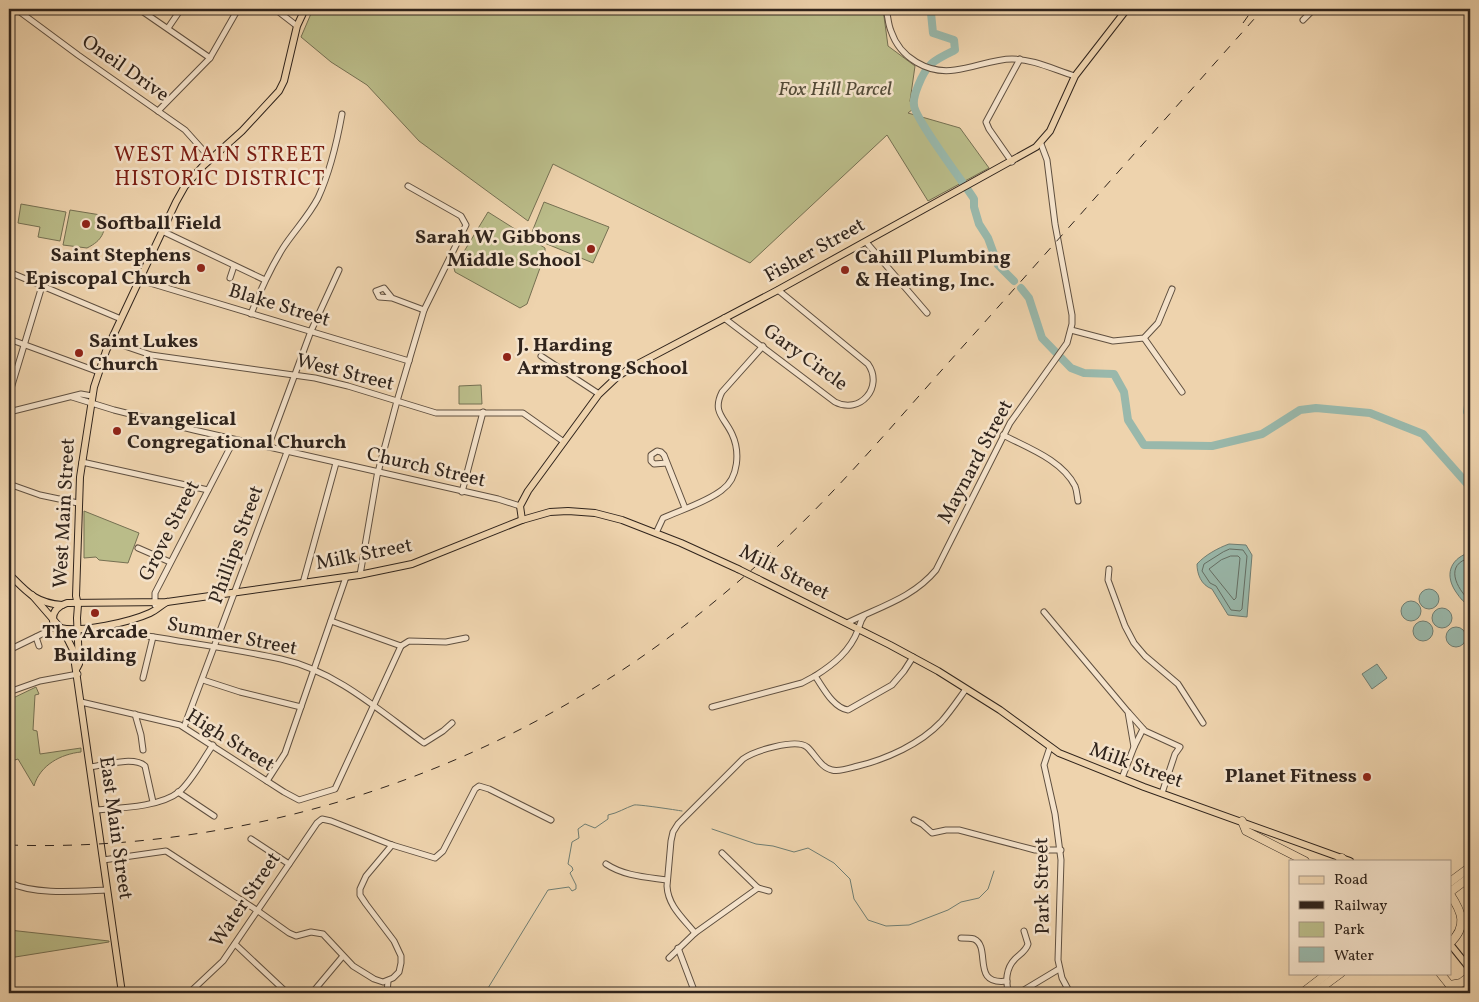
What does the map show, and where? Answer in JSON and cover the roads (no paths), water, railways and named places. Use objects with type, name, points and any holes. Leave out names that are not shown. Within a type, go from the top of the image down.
[{"type":"highway","points":[[1242,821],[1246,831],[1303,860]]},
{"type":"highway","points":[[1452,875],[1469,872]]},
{"type":"highway","points":[[1452,881],[1469,872]]},
{"type":"highway","points":[[1452,891],[1469,872]]},
{"type":"highway","points":[[1452,897],[1462,919],[1459,932],[1452,941]]},
{"type":"highway","points":[[1302,993],[1327,974]]},
{"type":"highway","points":[[1314,993],[1340,974]]},
{"type":"highway","points":[[1441,974],[1456,993]]},
{"type":"highway","points":[[1450,985],[1461,983],[1470,976]]},
{"type":"main road","name":"West Main Street","points":[[77,617],[78,503],[82,462],[98,372],[110,341],[185,186],[247,126],[279,91],[286,76],[297,26],[304,9]]},
{"type":"main road","name":"Fisher Street","points":[[520,506],[528,491],[599,394],[626,371],[1012,162],[1040,144],[1050,131],[1075,76],[1126,9]]},
{"type":"main road","points":[[520,506],[522,520]]},
{"type":"main road","name":"Milk Street","points":[[63,604],[76,601],[167,602],[360,575],[412,564],[522,520],[550,512],[586,511],[613,517],[705,553],[859,629],[913,657],[966,688],[1007,715],[1050,748],[1067,757],[1344,860]]},
{"type":"main road","points":[[9,574],[32,595],[56,624],[68,628],[74,625],[77,617],[74,608],[63,604],[44,602],[32,595]]},
{"type":"main road","name":"Milk Street","points":[[68,628],[98,627],[148,614],[167,602]]},
{"type":"main road","points":[[56,624],[54,613],[63,604]]},
{"type":"main road","name":"East Main Street","points":[[77,617],[79,664],[77,671]]},
{"type":"main road","name":"East Main Street","points":[[56,624],[69,640],[77,671],[122,993]]},
{"type":"main road","points":[[78,642],[82,633],[89,628]]},
{"type":"main road","points":[[1452,946],[1470,969]]},
{"type":"street","name":"Oneil Drive","points":[[16,9],[189,133],[211,159]]},
{"type":"street","points":[[139,9],[210,58]]},
{"type":"street","points":[[168,28],[181,9]]},
{"type":"street","points":[[158,111],[210,58],[238,9]]},
{"type":"street","points":[[275,9],[297,26]]},
{"type":"street","points":[[886,9],[896,43],[909,57],[919,64],[944,71],[1004,59],[1020,59],[1075,76]]},
{"type":"street","points":[[1303,20],[1314,9]]},
{"type":"street","points":[[1012,162],[986,122],[1020,59]]},
{"type":"street","points":[[251,314],[265,280],[284,247],[318,197],[334,150],[342,114]]},
{"type":"street","name":"Maynard Street","points":[[847,623],[909,594],[924,583],[936,570],[1003,435],[1067,343],[1071,330],[1070,306],[1055,224],[1047,160],[1040,144]]},
{"type":"street","points":[[360,575],[378,473],[424,310],[465,229],[466,223],[461,216],[408,186]]},
{"type":"street","points":[[162,231],[265,280]]},
{"type":"street","points":[[866,242],[927,313]]},
{"type":"street","points":[[230,278],[234,266]]},
{"type":"street","points":[[268,447],[311,331],[339,270]]},
{"type":"street","points":[[9,272],[121,319]]},
{"type":"street","name":"Blake Street","points":[[140,280],[409,361]]},
{"type":"street","points":[[9,395],[42,286]]},
{"type":"street","points":[[1071,330],[1113,341],[1144,338],[1158,322],[1172,289]]},
{"type":"street","name":"Gary Circle","points":[[724,318],[838,404],[850,406],[865,400],[872,391],[874,376],[867,362],[778,290]]},
{"type":"street","points":[[392,298],[424,310]]},
{"type":"street","points":[[1144,338],[1182,392]]},
{"type":"street","points":[[9,340],[98,372]]},
{"type":"street","name":"West Street","points":[[110,341],[151,355],[295,374],[348,386],[436,413],[514,412],[526,414],[564,442]]},
{"type":"street","points":[[656,533],[663,518],[721,491],[733,478],[736,460],[734,442],[732,433],[718,409],[718,400],[722,392],[763,346]]},
{"type":"street","points":[[542,356],[599,394]]},
{"type":"street","name":"Church Street","points":[[9,412],[72,397],[92,399],[114,410],[234,440],[498,499],[520,506]]},
{"type":"street","points":[[462,492],[483,412]]},
{"type":"street","points":[[1003,435],[1042,455],[1063,471],[1075,486],[1078,501]]},
{"type":"street","name":"Grove Street","points":[[156,610],[154,602],[155,593],[234,440]]},
{"type":"street","name":"Phillips Street","points":[[184,727],[287,452]]},
{"type":"street","points":[[82,462],[208,490]]},
{"type":"street","points":[[303,583],[336,463]]},
{"type":"street","points":[[667,463],[685,508]]},
{"type":"street","points":[[9,484],[40,495],[78,503]]},
{"type":"street","points":[[138,548],[170,562]]},
{"type":"street","points":[[1109,569],[1107,576],[1110,588],[1134,643],[1145,656],[1178,684],[1203,722]]},
{"type":"street","points":[[267,781],[285,753],[346,577]]},
{"type":"street","points":[[1044,612],[1144,729],[1180,747],[1175,754],[1162,793]]},
{"type":"street","points":[[712,707],[802,683],[815,676],[838,660],[859,629],[864,615]]},
{"type":"street","points":[[331,622],[401,646]]},
{"type":"street","points":[[9,650],[36,637],[56,624]]},
{"type":"street","name":"Summer Street","points":[[98,627],[109,632],[153,637],[282,659],[314,670],[337,681],[424,744],[452,723]]},
{"type":"street","points":[[36,637],[39,646]]},
{"type":"street","points":[[143,678],[153,637]]},
{"type":"street","points":[[373,706],[401,646],[409,641],[446,642],[466,638]]},
{"type":"street","points":[[815,676],[837,705],[848,710],[892,685],[913,657]]},
{"type":"street","points":[[9,692],[77,671]]},
{"type":"street","points":[[203,680],[240,692],[301,707]]},
{"type":"street","points":[[694,933],[671,904],[667,895],[673,832],[678,824],[742,759],[750,754],[795,744],[807,747],[824,766],[831,770],[841,770],[878,761],[894,754],[933,729],[946,716],[966,688]]},
{"type":"street","name":"High Street","points":[[81,702],[184,727],[299,800],[335,789],[373,706]]},
{"type":"street","points":[[1128,712],[1134,747]]},
{"type":"street","points":[[135,714],[143,750]]},
{"type":"street","points":[[1122,778],[1134,747],[1144,729]]},
{"type":"street","points":[[96,810],[152,802],[165,799],[178,792],[213,745]]},
{"type":"street","name":"Park Street","points":[[1050,748],[1044,765],[1061,850],[1062,887],[1058,960],[1059,969],[1070,993]]},
{"type":"street","points":[[90,767],[131,761],[141,762],[145,766],[152,802]]},
{"type":"street","points":[[103,860],[166,852],[294,935],[315,932],[323,934],[343,956],[361,971],[383,982],[395,977],[400,969],[402,963],[400,952],[360,895],[360,889],[366,876],[392,845],[431,858],[438,857],[478,787],[489,788],[551,820]]},
{"type":"street","points":[[178,792],[214,816]]},
{"type":"street","name":"Water Street","points":[[189,993],[223,961],[316,823],[323,819],[331,820],[392,845]]},
{"type":"street","points":[[914,820],[932,833],[943,830],[959,830],[1035,850],[1061,850]]},
{"type":"street","points":[[251,839],[289,864]]},
{"type":"street","points":[[722,853],[758,888],[769,891]]},
{"type":"street","points":[[606,864],[615,870],[629,875],[667,880]]},
{"type":"street","points":[[10,883],[21,887],[49,890],[107,890]]},
{"type":"street","points":[[669,958],[694,933],[758,888]]},
{"type":"street","points":[[1009,993],[1006,981],[1011,964],[1027,948],[1028,941],[1024,931]]},
{"type":"street","points":[[961,938],[974,939],[979,944],[983,967],[987,975],[995,981],[1006,981]]},
{"type":"street","points":[[235,944],[284,990]]},
{"type":"street","points":[[678,948],[695,993]]},
{"type":"street","points":[[312,993],[343,956]]},
{"type":"street","points":[[1019,993],[1059,969]]},
{"type":"street","points":[[387,993],[388,981]]},
{"type":"water","points":[[1229,544],[1246,545],[1252,555],[1247,617],[1228,615],[1212,589],[1202,582],[1198,572],[1197,564],[1200,561],[1212,552]]},
{"type":"water","points":[[1470,553],[1470,606],[1456,592],[1450,574],[1453,564]]},
{"type":"water","points":[[1425,589],[1433,589],[1439,595],[1439,603],[1433,609],[1425,609],[1419,603],[1419,595]]},
{"type":"water","points":[[1407,601],[1415,601],[1421,607],[1421,615],[1415,621],[1407,621],[1401,615],[1401,607]]},
{"type":"water","points":[[1438,608],[1446,608],[1452,614],[1452,622],[1446,628],[1438,628],[1432,622],[1432,614]]},
{"type":"water","points":[[1419,621],[1427,621],[1433,627],[1433,635],[1427,641],[1419,641],[1413,635],[1413,627]]},
{"type":"water","points":[[1452,627],[1460,627],[1466,633],[1466,641],[1460,647],[1452,647],[1446,641],[1446,633]]},
{"type":"water","points":[[1377,664],[1387,678],[1372,689],[1362,674]]},
{"type":"waterway","points":[[929,9],[933,33],[954,40],[955,50],[936,60],[928,67],[914,98],[916,112],[930,136],[974,199],[974,207],[979,224],[988,238],[998,265],[1014,281]]},
{"type":"waterway","points":[[1021,288],[1029,298],[1042,338],[1071,368],[1084,373],[1114,374],[1124,392],[1128,420],[1144,445],[1212,446],[1262,434],[1300,410],[1316,408],[1370,413],[1423,434],[1470,487]]},
{"type":"waterway","points":[[1470,338],[1468,355],[1470,356]]},
{"type":"waterway","points":[[1470,364],[1468,367],[1470,382]]},
{"type":"waterway","points":[[1470,405],[1467,412],[1470,415]]},
{"type":"waterway","points":[[1470,424],[1470,431]]},
{"type":"waterway","points":[[485,993],[548,890],[569,887],[572,891],[576,889],[570,873],[573,870],[568,864],[572,842],[579,838],[578,829],[585,824],[595,828],[608,819],[608,815],[634,805],[682,811]]},
{"type":"waterway","points":[[712,829],[756,844],[773,846],[794,852],[808,848],[834,863],[850,879],[854,899],[868,920],[886,926],[909,925],[948,910],[961,902],[979,898],[988,889],[994,871]]},
{"type":"railway","points":[[1243,23],[1253,9]]},
{"type":"railway","points":[[9,845],[87,845],[164,838],[241,826],[318,808],[392,784],[465,756],[535,722],[624,669],[666,640],[726,592],[793,532],[873,448],[1263,9]]},
{"type":"place","name":"Softball Field","points":[[86,224]]},
{"type":"place","name":"Sarah W. Gibbons Middle School","points":[[591,249]]},
{"type":"place","name":"Saint Stephens Episcopal Church","points":[[201,268]]},
{"type":"place","name":"Cahill Plumbing & Heating, Inc.","points":[[845,270]]},
{"type":"place","name":"Saint Lukes Church","points":[[79,353]]},
{"type":"place","name":"J. Harding Armstrong School","points":[[507,357]]},
{"type":"place","name":"Evangelical Congregational Church","points":[[117,431]]},
{"type":"place","name":"The Arcade Building","points":[[95,613]]},
{"type":"place","name":"Planet Fitness","points":[[1367,777]]},
{"type":"district","name":"WEST MAIN STREET HISTORIC DISTRICT","points":[[220,167]]},
{"type":"park label","name":"Fox Hill Parcel","points":[[835,90]]}]
